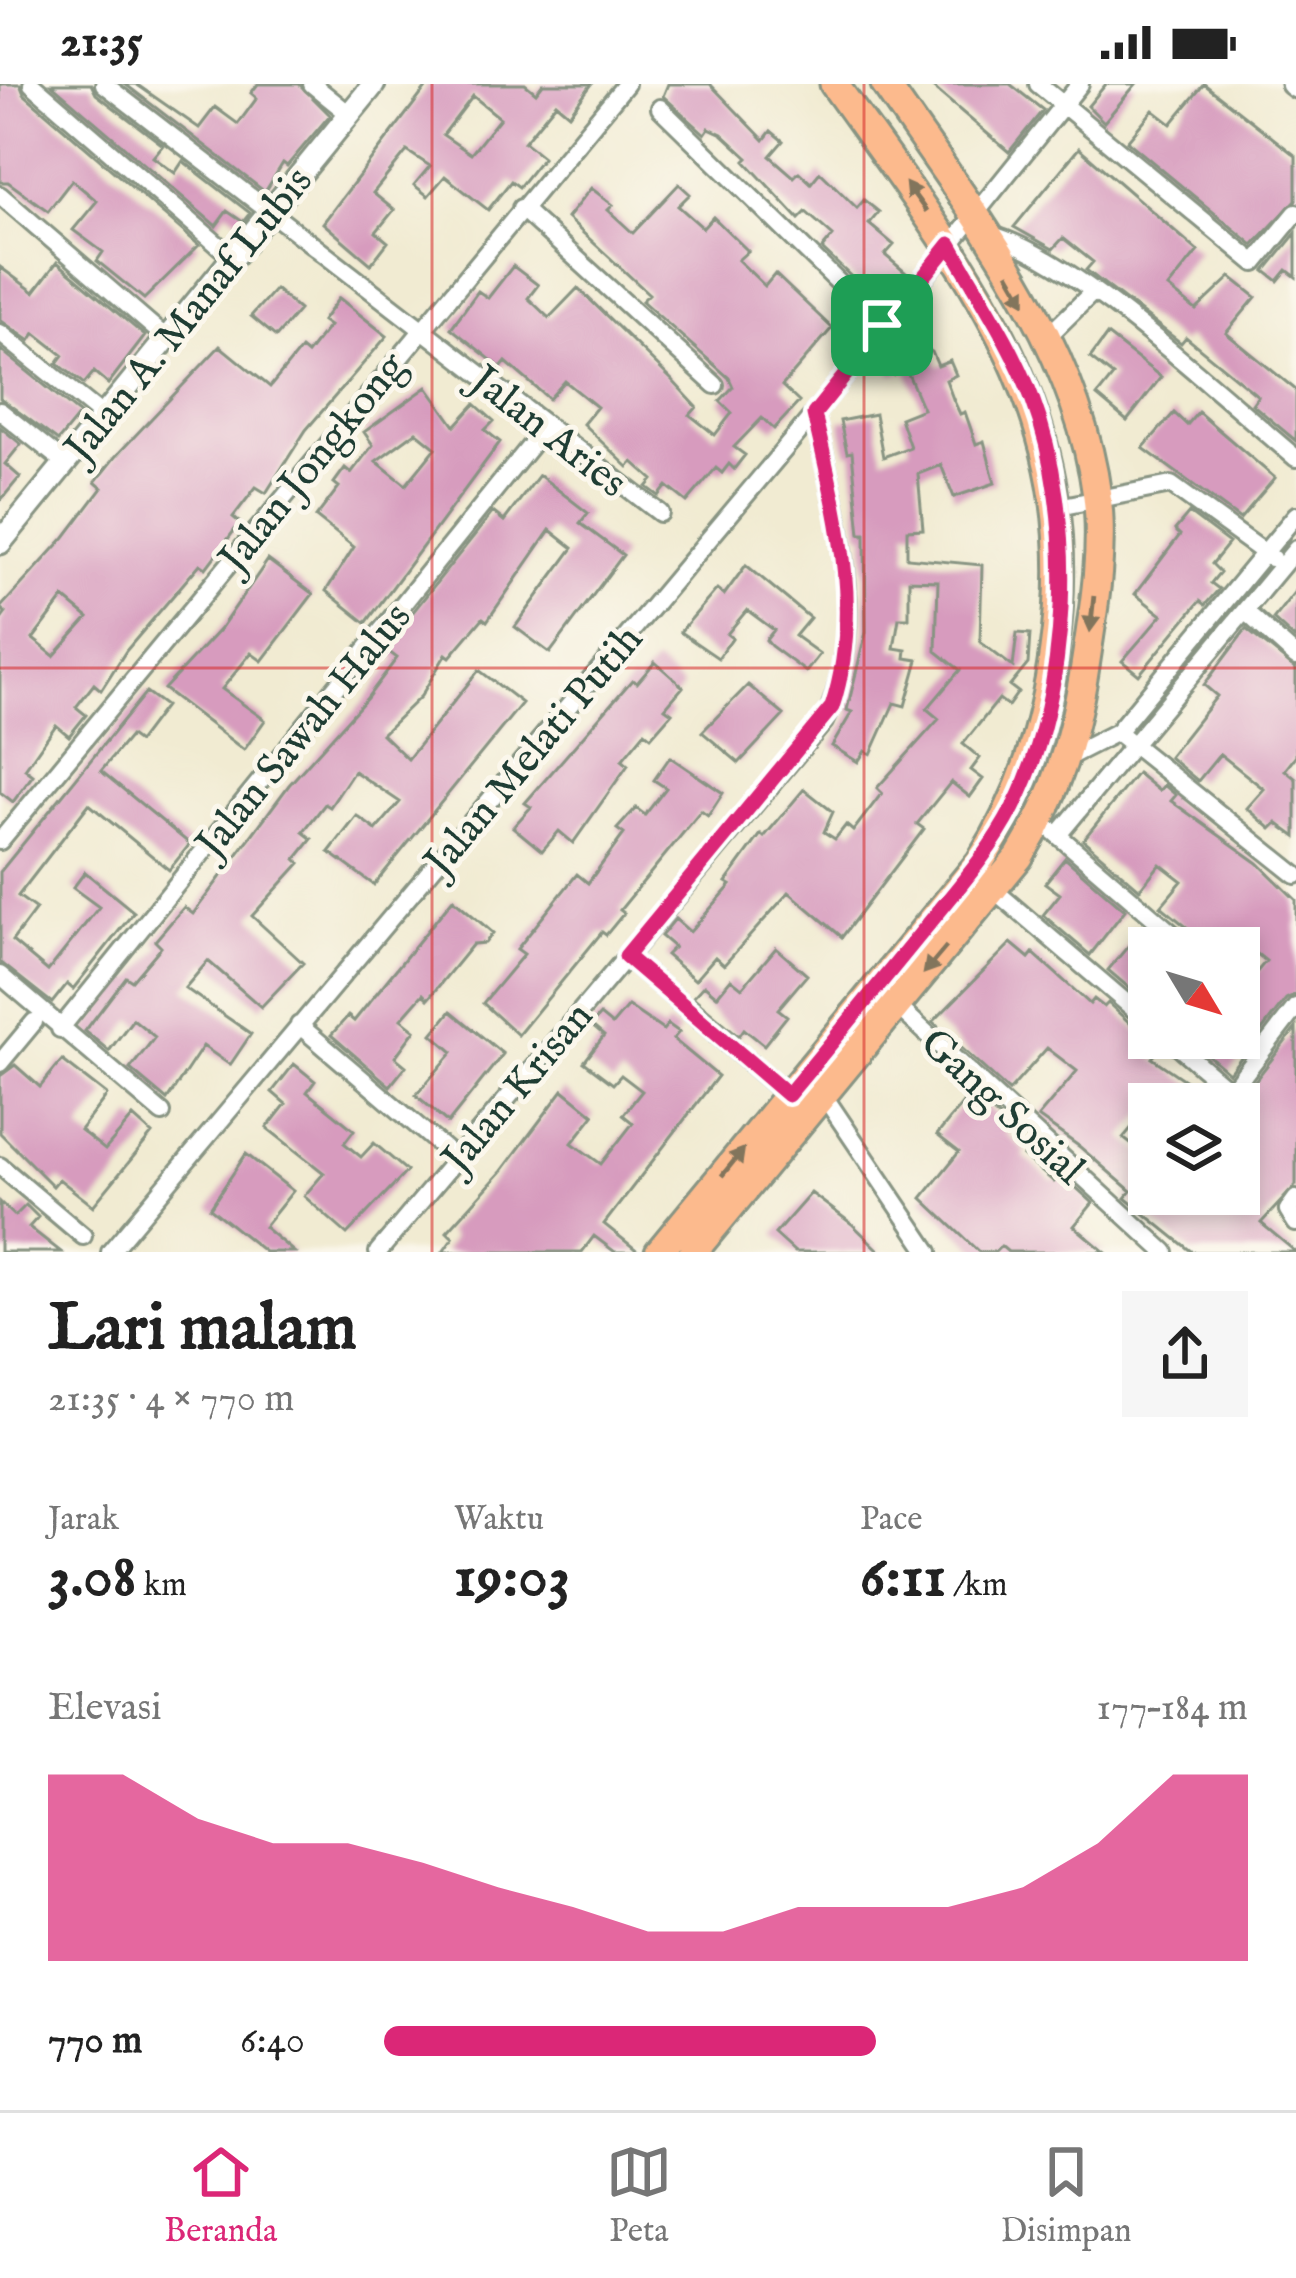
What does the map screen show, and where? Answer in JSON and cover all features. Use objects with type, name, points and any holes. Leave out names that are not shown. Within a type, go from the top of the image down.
[{"type":"main road","points":[[693,1252],[980,862],[1013,808],[1046,708],[1061,603],[1058,507],[1032,398],[950,244],[834,84]]},
{"type":"main road","points":[[659,1252],[897,1006],[1050,828],[1068,757],[1094,608],[1097,497],[1079,424],[1046,338],[981,224],[885,84]]},
{"type":"street","points":[[32,84],[233,258]]},
{"type":"street","name":"Jalan Aries","points":[[104,84],[544,429],[660,513]]},
{"type":"street","points":[[312,84],[349,114]]},
{"type":"street","name":"Jalan A. Manaf Lubis","points":[[0,543],[374,84]]},
{"type":"street","name":"Jalan Jongkong","points":[[0,842],[626,84]]},
{"type":"street","points":[[1038,84],[1255,263],[1296,213]]},
{"type":"street","name":"Jalan Melati Putih","points":[[110,1252],[814,414],[950,244],[981,224],[1079,84]]},
{"type":"street","points":[[660,108],[882,325]]},
{"type":"street","points":[[0,195],[166,338]]},
{"type":"street","points":[[521,208],[715,386]]},
{"type":"street","points":[[981,224],[1093,292],[1296,458]]},
{"type":"street","points":[[1046,338],[1093,292]]},
{"type":"street","points":[[0,333],[103,416]]},
{"type":"street","points":[[0,411],[64,463]]},
{"type":"street","name":"Jalan Krisan","points":[[378,1252],[832,707],[844,671],[848,627],[841,531],[814,414]]},
{"type":"street","name":"Jalan Sawah Halus","points":[[60,1029],[544,429]]},
{"type":"street","points":[[1058,507],[1171,485],[1282,566]]},
{"type":"street","points":[[1068,757],[1117,733],[1296,515]]},
{"type":"street","points":[[1165,927],[1050,828],[1135,744],[1296,549]]},
{"type":"street","points":[[1246,612],[1296,657]]},
{"type":"street","points":[[1191,644],[1208,658]]},
{"type":"street","points":[[1117,733],[1296,875]]},
{"type":"street","points":[[994,890],[1128,1004]]},
{"type":"street","points":[[626,956],[806,1102],[929,1252]]},
{"type":"street","points":[[0,975],[162,1113]]},
{"type":"street","name":"Gang Sosial","points":[[897,1006],[1165,1252]]},
{"type":"street","points":[[1237,1083],[1296,1007]]},
{"type":"street","points":[[0,1063],[34,1022]]},
{"type":"street","points":[[299,1024],[455,1158]]},
{"type":"street","points":[[1188,1059],[1211,1083]]},
{"type":"street","points":[[0,1166],[83,1236]]},
{"type":"street","points":[[1296,1199],[1288,1210],[1296,1223]]},
{"type":"building","points":[[0,84],[20,84],[24,94],[199,245],[144,299],[97,261],[103,252],[73,230],[97,201],[72,180],[48,211],[8,182],[0,182]]},
{"type":"building","points":[[51,84],[91,84],[96,94],[163,145],[153,157],[175,173],[183,161],[250,213],[243,222],[227,211],[216,226]]},
{"type":"building","points":[[125,84],[136,84],[199,128],[215,107],[238,124],[257,98],[251,93],[258,84],[299,84],[330,115],[287,166],[283,163],[265,192]]},
{"type":"building","points":[[429,84],[525,84],[536,93],[543,84],[592,84],[569,114],[556,103],[524,142],[543,157],[519,187],[511,181],[488,210],[445,176],[428,196],[414,185],[430,166],[407,151],[373,193],[394,210],[376,232],[388,242],[371,264],[323,223]],"holes":[[[473,96],[500,118],[471,154],[443,135]]]},
{"type":"building","points":[[668,84],[710,84],[764,140],[771,131],[783,141],[770,156],[794,177],[799,172],[811,183],[820,172],[857,208],[864,200],[879,212],[869,224],[894,245],[885,255],[906,273],[887,295],[867,277],[860,285],[822,249],[833,236],[806,212],[799,219],[722,134],[709,128],[705,134],[663,96]]},
{"type":"building","points":[[929,84],[1010,84],[1043,110],[1009,152]]},
{"type":"building","points":[[1106,84],[1136,84],[1104,122],[1088,106]]},
{"type":"building","points":[[1204,84],[1296,156],[1296,200],[1253,245],[1127,141],[1153,110],[1171,124]]},
{"type":"building","points":[[1079,148],[1198,251],[1168,288],[1196,310],[1231,277],[1256,297],[1226,333],[1296,390],[1296,441],[1252,404],[1258,396],[1186,337],[1181,343],[1086,270],[1093,262],[1063,238],[1053,249],[1014,227]]},
{"type":"building","points":[[679,184],[690,194],[678,206],[703,228],[713,217],[748,251],[738,260],[765,286],[775,274],[832,328],[782,386],[799,402],[774,429],[762,418],[734,447],[745,455],[734,469],[729,464],[722,473],[716,468],[687,502],[667,486],[659,496],[647,487],[653,480],[633,462],[628,467],[583,424],[597,407],[565,381],[549,399],[506,362],[501,368],[451,328],[478,291],[488,298],[513,266],[538,285],[528,298],[549,318],[578,288],[672,380],[697,407],[690,415],[715,435],[732,413],[720,401],[733,387],[729,378],[642,301],[649,294],[567,218],[591,188],[613,205],[608,210],[633,233]]},
{"type":"building","points":[[1296,233],[1296,277],[1287,270],[1278,281],[1265,271]]},
{"type":"building","points":[[57,262],[145,336],[108,384],[94,372],[84,384],[57,363],[63,355],[35,333],[30,341],[0,320],[0,267],[34,292]]},
{"type":"building","points":[[275,289],[299,310],[276,337],[251,316]]},
{"type":"building","points":[[339,298],[387,336],[306,430],[266,493],[256,487],[233,517],[240,523],[206,568],[200,564],[126,651],[101,690],[94,684],[76,707],[86,715],[69,736],[56,725],[25,769],[33,775],[13,802],[0,792],[0,621],[6,613],[0,608],[65,537],[102,488],[95,482],[115,457],[220,346],[270,387],[301,349],[307,354],[329,326],[322,321]],"holes":[[[64,598],[88,618],[54,656],[33,639]]]},
{"type":"building","points":[[1107,335],[1161,377],[1127,421],[1097,396],[1113,376],[1090,358]]},
{"type":"building","points":[[911,341],[932,352],[938,366],[950,361],[956,375],[946,380],[953,399],[960,414],[965,412],[976,444],[984,441],[995,483],[954,497],[941,465],[918,474],[923,529],[907,530],[907,558],[982,565],[980,642],[1013,667],[1017,633],[1030,634],[1028,664],[1010,686],[1018,692],[1008,706],[999,699],[963,744],[980,758],[971,770],[983,779],[970,797],[951,782],[917,824],[924,829],[842,937],[789,892],[724,965],[715,957],[695,980],[666,955],[674,947],[661,936],[675,919],[690,932],[731,885],[726,882],[761,834],[764,837],[804,789],[833,812],[824,832],[835,839],[846,825],[853,831],[882,793],[877,788],[939,719],[927,709],[960,670],[936,651],[938,581],[909,580],[909,618],[899,618],[894,648],[906,650],[905,658],[918,660],[905,706],[894,703],[871,754],[865,751],[858,762],[832,746],[852,712],[847,710],[866,632],[865,534],[860,534],[852,452],[847,453],[840,421],[875,414],[883,457],[910,447],[900,418],[923,409],[906,369],[893,375],[885,356]]},
{"type":"building","points":[[0,349],[80,414],[58,441],[0,398]]},
{"type":"building","points":[[427,387],[455,426],[475,404],[494,421],[485,430],[500,442],[366,623],[326,591],[354,547],[316,517],[339,487],[334,483],[345,468],[351,473],[373,445],[364,432]],"holes":[[[416,432],[436,448],[406,485],[376,461]]]},
{"type":"building","points":[[1198,412],[1275,478],[1240,519],[1143,448],[1174,413],[1187,425]]},
{"type":"building","points":[[0,427],[21,444],[5,464],[20,477],[0,501]]},
{"type":"building","points":[[539,475],[588,513],[580,523],[623,555],[550,653],[515,627],[573,548],[550,530],[487,621],[483,618],[450,657],[446,654],[421,696],[382,734],[408,759],[479,670],[522,703],[374,885],[329,852],[357,816],[376,830],[400,802],[354,771],[330,807],[325,804],[303,832],[312,839],[296,859],[300,863],[252,916],[303,963],[261,1007],[208,961],[185,988],[251,1034],[230,1065],[203,1046],[167,1100],[130,1069],[155,1037],[133,1019],[109,1051],[85,1031],[126,977],[132,981],[161,947],[155,941],[184,907],[193,914],[289,785],[367,698],[397,658],[384,648],[493,512],[504,521]]},
{"type":"building","points":[[1189,513],[1229,543],[1212,564],[1220,572],[1211,583],[1219,589],[1205,605],[1200,601],[1139,675],[1122,661],[1162,615],[1135,594],[1180,535],[1175,530]]},
{"type":"building","points":[[268,560],[313,594],[262,661],[251,653],[222,689],[265,720],[244,750],[164,689],[220,629]]},
{"type":"building","points":[[746,565],[810,618],[795,636],[820,654],[806,672],[771,646],[766,640],[774,630],[747,610],[727,634],[732,638],[718,658],[680,632],[717,589],[724,595]]},
{"type":"building","points":[[1296,590],[1296,640],[1273,619]]},
{"type":"building","points":[[1246,629],[1296,669],[1296,756],[1285,770],[1296,779],[1296,837],[1277,823],[1271,829],[1247,808],[1264,789],[1220,754],[1198,781],[1169,757],[1217,696],[1204,685]]},
{"type":"building","points":[[655,662],[683,687],[665,708],[672,713],[651,737],[645,732],[622,760],[628,765],[573,843],[559,831],[542,851],[513,827],[531,807],[525,803],[632,680],[637,683]]},
{"type":"building","points":[[748,685],[784,715],[739,763],[702,732]]},
{"type":"building","points":[[146,692],[165,706],[138,742],[130,736],[101,771],[190,844],[169,870],[89,804],[18,896],[36,909],[12,941],[48,971],[99,907],[73,888],[85,872],[134,912],[73,989],[67,984],[52,1003],[0,962],[0,872]]},
{"type":"building","points":[[670,757],[723,793],[708,816],[701,811],[620,910],[624,913],[606,935],[602,932],[518,1035],[483,1003],[524,954],[517,949],[577,874],[588,883],[624,834],[617,829],[636,808],[645,815],[666,788],[654,780]]},
{"type":"building","points":[[1137,773],[1159,791],[1164,785],[1176,795],[1171,801],[1258,863],[1296,900],[1296,994],[1286,999],[1260,1033],[1260,968],[1266,961],[1260,956],[1260,927],[1186,927],[1161,906],[1182,881],[1160,864],[1140,889],[1083,840]]},
{"type":"building","points":[[1065,858],[1125,910],[1090,955],[1043,915],[1060,894],[1045,883]]},
{"type":"building","points":[[453,899],[493,933],[485,943],[473,944],[428,999],[423,994],[401,1019],[415,1030],[395,1057],[406,1066],[390,1086],[331,1035],[348,1016],[354,1021]]},
{"type":"building","points":[[1011,943],[1029,958],[1033,953],[1090,1004],[1094,999],[1104,1007],[1108,1003],[1128,1021],[1128,1059],[1153,1059],[1189,1083],[1128,1083],[1128,1132],[1123,1138],[1128,1142],[1128,1188],[1038,1117],[1077,1071],[1047,1048],[1009,1091],[933,1022]]},
{"type":"building","points":[[1128,946],[1128,987],[1108,970]]},
{"type":"building","points":[[776,948],[807,975],[778,1009],[787,1016],[764,1045],[744,1029],[739,1036],[693,997],[704,985],[717,996],[731,979],[742,988]]},
{"type":"building","points":[[628,1006],[663,1030],[668,1024],[679,1032],[673,1039],[718,1076],[604,1224],[639,1252],[615,1252],[594,1236],[582,1252],[443,1252],[453,1238],[447,1232],[502,1171],[563,1090],[594,1115],[572,1143],[601,1164],[633,1123],[623,1115],[642,1091],[621,1075],[613,1084],[584,1062],[604,1036],[591,1025],[600,1015],[612,1025]]},
{"type":"building","points":[[451,1011],[503,1054],[448,1123],[416,1095],[453,1052],[432,1034]]},
{"type":"building","points":[[1296,1028],[1296,1185],[1261,1223],[1296,1252],[1192,1252],[1146,1215],[1260,1215],[1260,1083],[1253,1083]]},
{"type":"building","points":[[1213,1059],[1240,1059],[1229,1073]]},
{"type":"building","points":[[62,1060],[107,1095],[80,1130],[105,1150],[133,1117],[152,1134],[93,1206],[59,1179],[53,1186],[0,1133],[0,1076],[15,1065],[40,1087]]},
{"type":"building","points":[[294,1064],[315,1081],[307,1092],[354,1130],[344,1143],[361,1157],[374,1143],[407,1171],[347,1234],[304,1196],[324,1173],[267,1128],[286,1104],[272,1092]]},
{"type":"building","points":[[971,1093],[1009,1126],[1005,1132],[1026,1152],[1023,1156],[1054,1182],[1061,1174],[1093,1203],[1074,1226],[1105,1252],[1008,1252],[1001,1246],[995,1252],[979,1252],[922,1198],[959,1152],[937,1135]]},
{"type":"building","points":[[246,1154],[293,1191],[264,1227],[294,1252],[265,1252],[210,1208]]},
{"type":"building","points":[[811,1193],[881,1252],[795,1252],[775,1234]]},
{"type":"building","points":[[0,1202],[15,1216],[26,1205],[38,1217],[29,1227],[61,1252],[0,1252]]},
{"type":"route","points":[[950,244],[1032,398],[1061,520],[1061,603],[1046,708],[1034,757],[1013,808],[980,862],[788,1095],[626,956],[832,707],[844,671],[848,627],[841,531],[814,414],[882,325],[950,244]]}]
